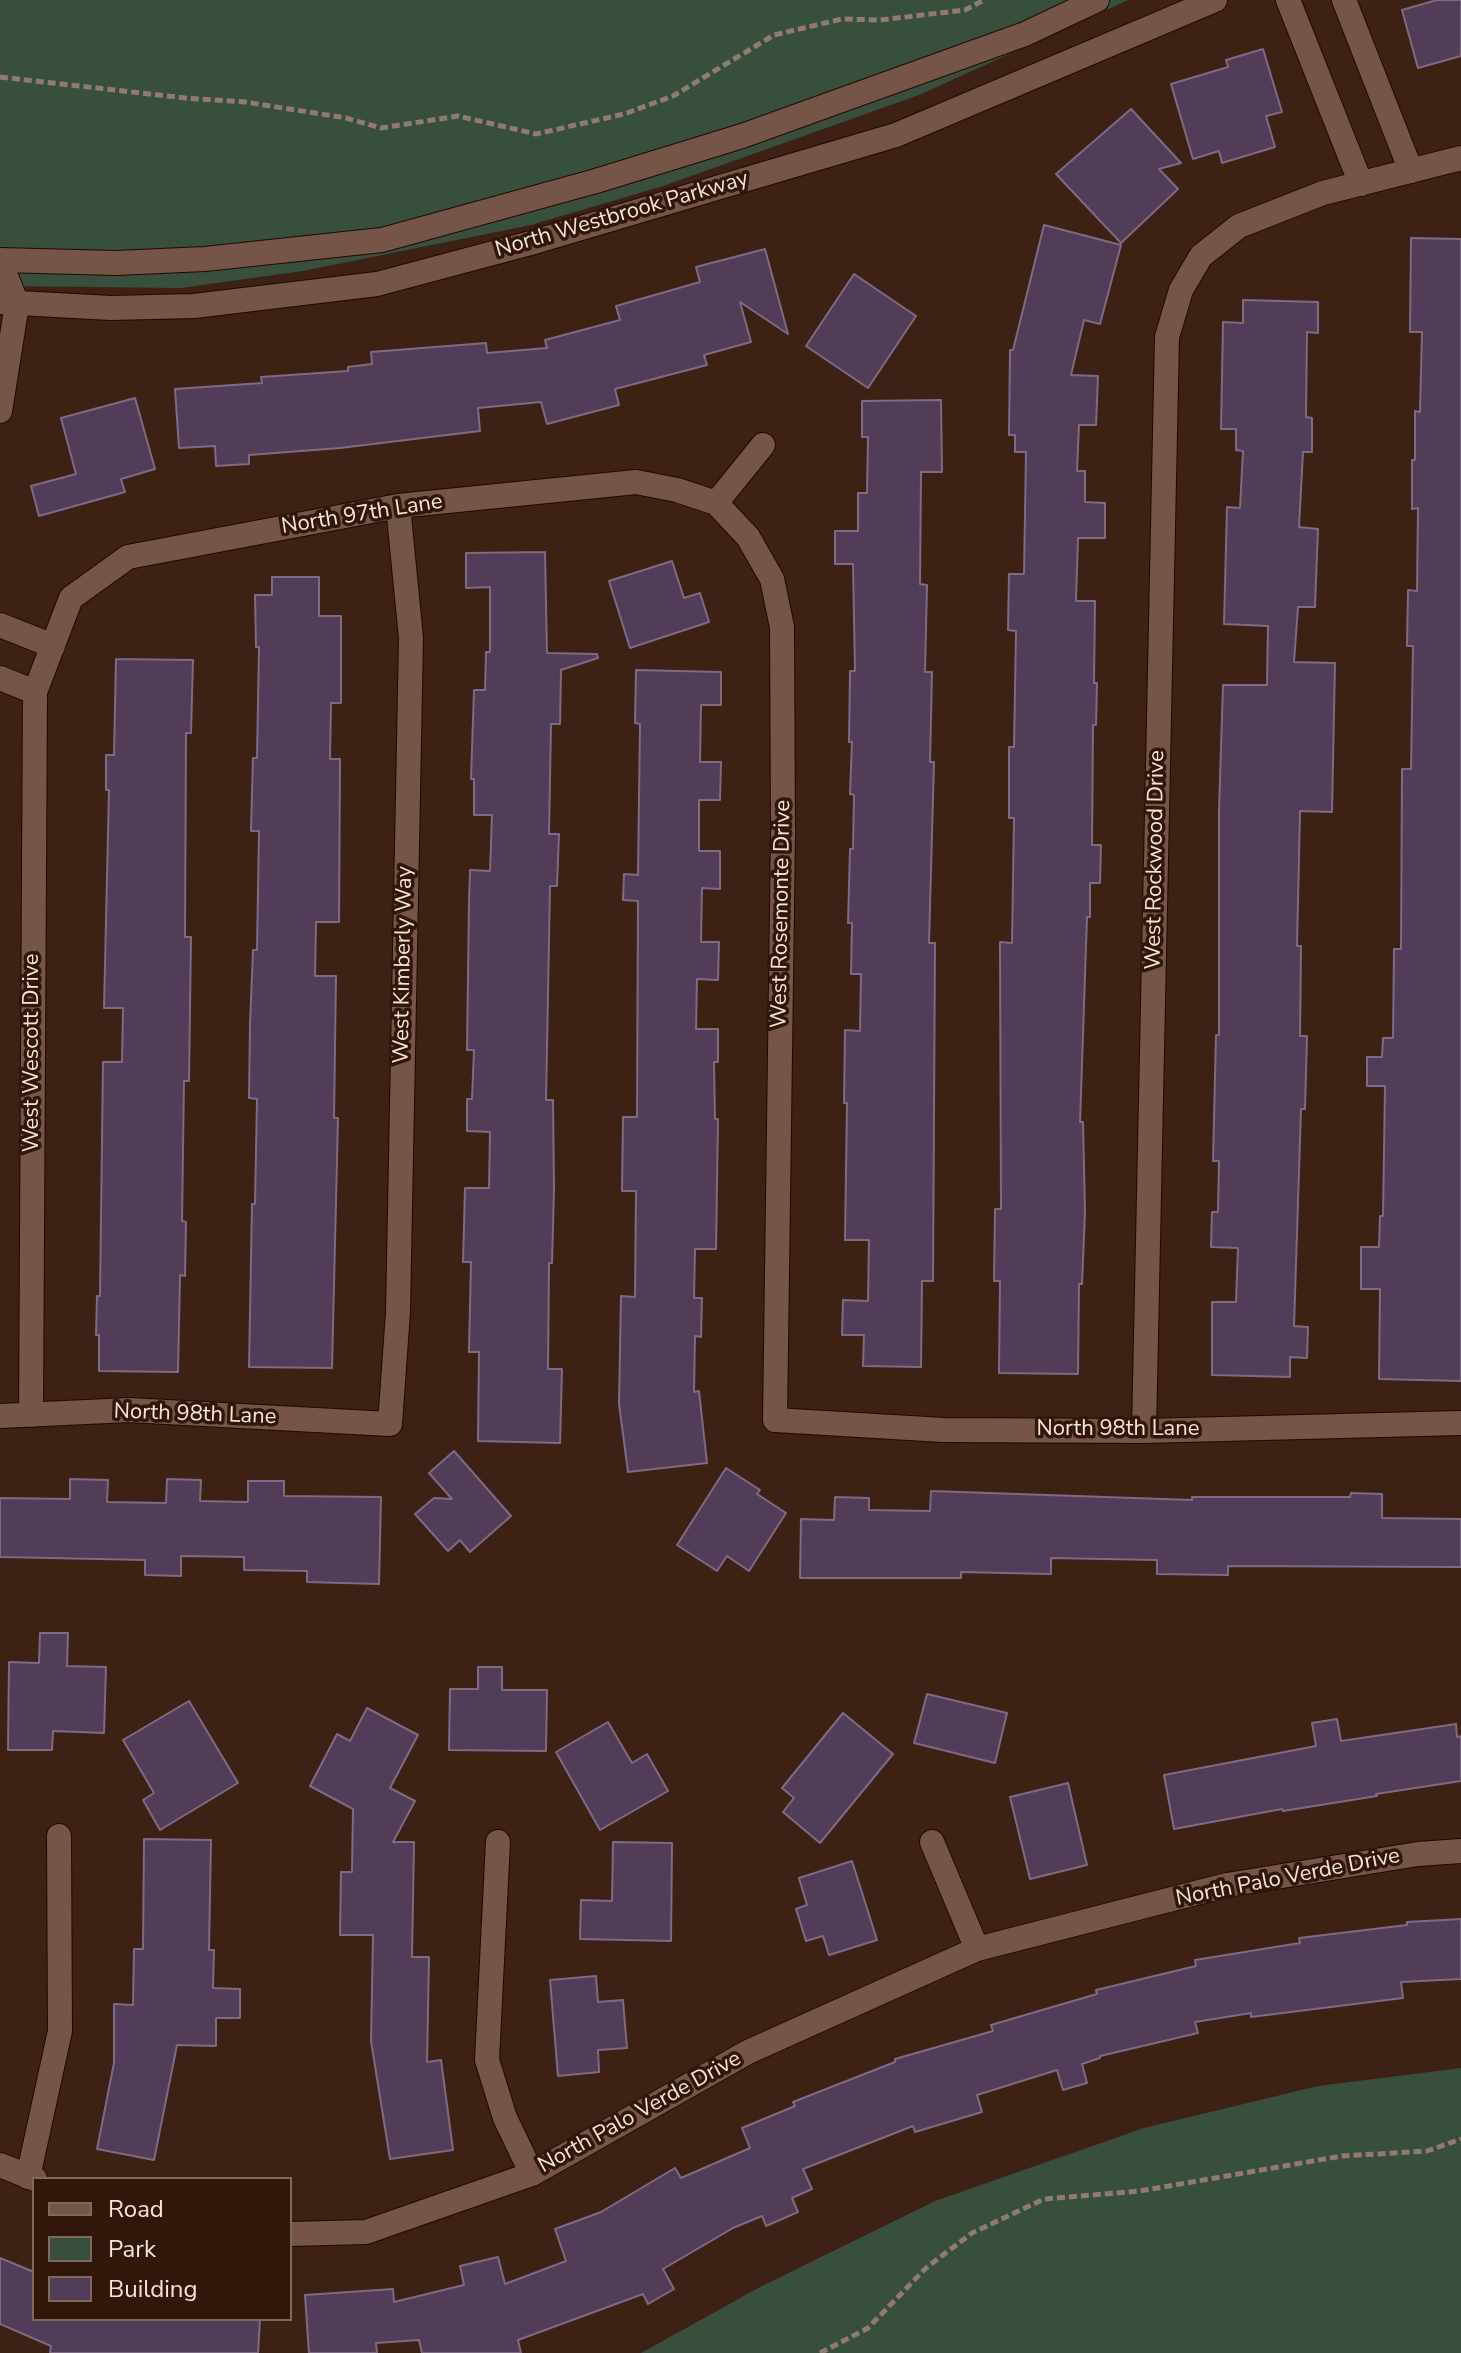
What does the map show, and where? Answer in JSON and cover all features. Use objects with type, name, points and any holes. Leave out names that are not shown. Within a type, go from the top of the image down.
[{"type":"street","name":"North Westbrook Parkway","points":[[0,260],[116,263],[205,259],[382,240],[596,181],[742,136],[1025,34],[1097,0]]},
{"type":"street","name":"North Westbrook Parkway","points":[[8,303],[111,308],[194,306],[377,284],[541,240],[896,135],[1215,0]]},
{"type":"street","points":[[1288,0],[1361,184],[1461,158]]},
{"type":"street","points":[[1344,0],[1411,171]]},
{"type":"street","name":"West Rockwood Drive","points":[[1144,1431],[1167,337],[1181,290],[1201,256],[1239,226],[1323,193],[1361,184]]},
{"type":"street","points":[[0,260],[8,303],[0,411]]},
{"type":"street","points":[[716,503],[763,445]]},
{"type":"street","name":"North 97th Lane","points":[[35,692],[71,598],[128,557],[398,506],[636,482],[677,490],[716,503]]},
{"type":"street","name":"West Rosemonte Drive","points":[[716,503],[748,537],[772,579],[782,627],[783,833],[775,1420]]},
{"type":"street","name":"West Kimberly Way","points":[[390,1424],[398,1312],[411,638],[398,506]]},
{"type":"street","points":[[0,625],[53,646]]},
{"type":"street","points":[[0,678],[35,692]]},
{"type":"street","name":"West Wescott Drive","points":[[31,1415],[35,692]]},
{"type":"street","name":"North 98th Lane","points":[[0,1416],[129,1410],[390,1424]]},
{"type":"street","name":"North 98th Lane","points":[[775,1420],[943,1430],[1144,1431],[1461,1423]]},
{"type":"street","points":[[0,2165],[31,2178],[60,2031],[59,1836]]},
{"type":"street","points":[[498,1842],[487,2060],[505,2118],[532,2174]]},
{"type":"street","points":[[932,1842],[977,1949]]},
{"type":"street","name":"North Palo Verde Drive","points":[[292,2234],[366,2232],[532,2174],[748,2052],[977,1949],[1227,1885],[1418,1854],[1461,1851]]},
{"type":"path","points":[[0,77],[171,97],[245,102],[346,118],[381,128],[458,116],[536,134],[624,114],[673,96],[774,35],[842,19],[880,20],[965,10],[984,0]]},
{"type":"path","points":[[820,2353],[868,2328],[926,2268],[972,2233],[1044,2199],[1140,2191],[1342,2156],[1427,2151],[1461,2139]]},
{"type":"green space","points":[[0,0],[1128,0],[919,95],[663,186],[531,225],[303,271],[181,288],[0,286]]},
{"type":"green space","points":[[1461,2068],[1461,2353],[641,2353],[760,2287],[935,2201],[1144,2128],[1318,2086]]},
{"type":"building","points":[[1437,0],[1461,0],[1461,56],[1418,68],[1402,10]]},
{"type":"building","points":[[1263,49],[1282,112],[1266,116],[1275,147],[1222,163],[1219,151],[1193,159],[1171,84],[1228,67],[1226,60]]},
{"type":"building","points":[[1131,109],[1181,163],[1159,169],[1178,189],[1121,243],[1056,174]]},
{"type":"building","points":[[1044,225],[1121,245],[1100,324],[1084,320],[1071,375],[1098,376],[1096,425],[1079,425],[1077,471],[1085,471],[1085,502],[1105,503],[1105,538],[1078,538],[1076,601],[1095,601],[1094,683],[1097,683],[1096,725],[1093,725],[1092,845],[1101,845],[1100,883],[1090,883],[1090,917],[1087,917],[1080,1122],[1083,1122],[1085,1212],[1082,1284],[1079,1284],[1078,1374],[999,1373],[1000,1281],[994,1281],[995,1209],[1001,1209],[1000,942],[1012,943],[1014,818],[1009,818],[1009,747],[1014,747],[1016,631],[1008,630],[1009,574],[1024,574],[1026,452],[1015,452],[1015,435],[1009,435],[1010,350],[1013,350]]},
{"type":"building","points":[[1411,238],[1461,239],[1461,1381],[1379,1379],[1380,1289],[1361,1289],[1361,1247],[1379,1247],[1380,1216],[1383,1216],[1385,1086],[1367,1086],[1367,1057],[1382,1057],[1383,1038],[1393,1038],[1394,949],[1401,949],[1402,769],[1411,769],[1413,646],[1407,646],[1408,590],[1417,591],[1418,508],[1412,509],[1412,460],[1415,460],[1415,411],[1420,412],[1422,332],[1410,332]]},
{"type":"building","points":[[765,249],[788,334],[740,302],[751,342],[704,355],[707,365],[615,389],[619,405],[547,424],[541,402],[478,408],[480,431],[340,448],[249,455],[249,464],[216,466],[215,446],[179,448],[175,389],[262,383],[261,377],[348,371],[348,367],[372,364],[371,352],[486,343],[487,353],[547,348],[545,340],[620,320],[616,306],[700,282],[696,267]]},
{"type":"building","points":[[854,274],[916,316],[868,388],[806,346]]},
{"type":"building","points":[[1243,300],[1318,302],[1318,333],[1307,332],[1306,417],[1312,418],[1312,452],[1303,452],[1299,527],[1318,529],[1315,607],[1298,607],[1294,662],[1335,663],[1332,812],[1300,811],[1297,946],[1301,946],[1300,1036],[1307,1036],[1305,1109],[1301,1109],[1294,1326],[1308,1327],[1307,1358],[1290,1357],[1290,1377],[1212,1375],[1212,1302],[1236,1302],[1238,1248],[1211,1247],[1212,1212],[1218,1212],[1219,1161],[1213,1161],[1216,1035],[1219,1035],[1219,810],[1223,685],[1267,685],[1268,626],[1224,624],[1227,507],[1240,508],[1243,451],[1236,450],[1236,429],[1221,429],[1223,322],[1243,323]]},
{"type":"building","points":[[135,398],[155,469],[121,479],[125,492],[39,516],[31,486],[76,474],[61,418]]},
{"type":"building","points":[[941,400],[942,472],[921,472],[920,584],[927,585],[925,672],[932,672],[930,762],[934,762],[929,943],[935,943],[933,1281],[922,1281],[921,1367],[863,1366],[864,1335],[842,1335],[843,1300],[868,1301],[869,1240],[845,1240],[845,1030],[860,1031],[861,974],[851,974],[852,923],[848,923],[854,795],[850,794],[852,742],[849,742],[850,671],[855,671],[853,564],[835,564],[835,531],[858,531],[858,493],[867,493],[868,437],[862,437],[862,401]]},
{"type":"building","points":[[545,552],[547,653],[597,654],[598,658],[561,670],[560,724],[551,724],[549,834],[559,834],[557,886],[550,886],[546,1100],[553,1100],[554,1189],[552,1263],[549,1263],[548,1369],[562,1369],[560,1443],[478,1441],[479,1352],[469,1352],[471,1262],[463,1262],[465,1188],[489,1188],[490,1132],[467,1131],[467,1099],[472,1099],[474,1050],[467,1050],[470,870],[490,871],[492,815],[474,815],[474,779],[471,779],[474,690],[485,690],[486,652],[490,652],[490,587],[466,588],[466,553]]},
{"type":"building","points":[[672,561],[684,598],[700,593],[709,622],[630,648],[609,581]]},
{"type":"building","points":[[272,577],[319,577],[319,616],[341,616],[341,703],[331,703],[330,759],[340,759],[339,922],[316,922],[315,976],[336,976],[334,1118],[338,1118],[332,1368],[249,1367],[257,1099],[249,1098],[253,950],[257,950],[259,831],[251,831],[253,758],[257,758],[259,647],[256,647],[255,595],[272,595]]},
{"type":"building","points":[[116,659],[193,660],[191,733],[186,733],[185,937],[191,937],[189,1081],[184,1081],[182,1221],[186,1222],[185,1276],[180,1275],[178,1372],[99,1371],[99,1335],[96,1335],[97,1296],[100,1296],[103,1062],[122,1062],[123,1008],[104,1008],[109,790],[106,790],[106,755],[114,755]]},
{"type":"building","points":[[636,670],[721,672],[721,705],[701,705],[700,762],[721,762],[720,800],[699,800],[699,851],[720,851],[720,889],[702,888],[701,942],[719,942],[718,980],[697,979],[696,1029],[718,1029],[718,1062],[714,1062],[715,1119],[718,1119],[716,1249],[695,1249],[694,1298],[702,1298],[701,1337],[695,1336],[694,1392],[699,1391],[707,1463],[628,1472],[619,1404],[621,1296],[635,1297],[636,1191],[622,1191],[623,1117],[637,1117],[638,901],[623,900],[624,874],[638,875],[640,724],[635,723]]},
{"type":"building","points":[[454,1451],[511,1516],[470,1552],[460,1540],[448,1551],[415,1514],[434,1498],[452,1499],[429,1473]]},
{"type":"building","points":[[726,1468],[760,1490],[757,1494],[786,1513],[749,1571],[727,1556],[717,1571],[677,1545]]},
{"type":"building","points":[[70,1479],[108,1480],[107,1502],[166,1503],[167,1479],[201,1480],[200,1501],[248,1502],[248,1481],[284,1481],[284,1496],[381,1497],[379,1584],[307,1582],[307,1571],[244,1570],[244,1557],[181,1556],[181,1576],[145,1575],[145,1560],[0,1557],[0,1498],[70,1499]]},
{"type":"building","points":[[931,1491],[1192,1500],[1192,1497],[1350,1497],[1351,1493],[1382,1494],[1382,1518],[1461,1519],[1461,1567],[1228,1566],[1228,1575],[1157,1574],[1157,1560],[1051,1558],[1051,1574],[961,1572],[961,1578],[800,1578],[801,1519],[834,1520],[835,1497],[869,1498],[869,1510],[930,1511]]},
{"type":"building","points":[[40,1633],[68,1633],[67,1666],[106,1667],[104,1733],[53,1731],[52,1750],[8,1750],[9,1662],[39,1663]]},
{"type":"building","points":[[478,1667],[502,1667],[502,1690],[547,1690],[546,1751],[449,1750],[450,1689],[478,1689]]},
{"type":"building","points":[[927,1694],[1007,1713],[995,1763],[914,1743]]},
{"type":"building","points":[[189,1701],[238,1783],[160,1830],[143,1800],[154,1793],[123,1740]]},
{"type":"building","points":[[367,1708],[418,1735],[390,1788],[415,1801],[393,1842],[414,1842],[412,1957],[429,1957],[427,2062],[441,2060],[453,2150],[390,2159],[371,2041],[373,1935],[340,1935],[341,1872],[352,1872],[353,1809],[310,1786],[337,1734],[350,1741]]},
{"type":"building","points":[[843,1713],[893,1754],[820,1843],[783,1812],[794,1798],[782,1788]]},
{"type":"building","points":[[1337,1719],[1341,1741],[1456,1724],[1457,1737],[1461,1736],[1461,1781],[1174,1829],[1164,1775],[1316,1746],[1312,1723]]},
{"type":"building","points":[[608,1722],[632,1763],[647,1754],[668,1791],[600,1830],[556,1752]]},
{"type":"building","points":[[1068,1783],[1087,1865],[1030,1879],[1010,1797]]},
{"type":"building","points":[[144,1839],[211,1840],[209,1950],[214,1950],[213,1988],[240,1989],[240,2018],[216,2018],[216,2046],[177,2045],[154,2160],[97,2149],[114,2063],[114,2004],[133,2005],[134,1949],[143,1949]]},
{"type":"building","points":[[613,1842],[672,1843],[671,1941],[580,1939],[581,1900],[612,1901]]},
{"type":"building","points":[[852,1861],[877,1940],[829,1955],[823,1936],[806,1941],[796,1909],[807,1905],[799,1878]]},
{"type":"building","points":[[1461,1919],[1461,1979],[1401,1982],[1403,1998],[1251,2017],[1251,2013],[1195,2022],[1198,2033],[1100,2056],[1082,2064],[1087,2083],[1063,2090],[1057,2070],[977,2095],[982,2112],[915,2132],[913,2126],[803,2169],[812,2189],[792,2198],[798,2212],[766,2226],[762,2216],[733,2228],[663,2269],[674,2289],[648,2304],[643,2294],[518,2340],[521,2353],[422,2353],[419,2340],[376,2343],[377,2353],[309,2353],[305,2295],[393,2289],[394,2302],[464,2285],[460,2266],[498,2257],[505,2284],[566,2261],[555,2229],[601,2212],[675,2168],[681,2178],[750,2148],[742,2128],[795,2106],[793,2102],[895,2062],[895,2059],[993,2031],[991,2025],[1097,1994],[1096,1990],[1196,1966],[1195,1960],[1300,1943],[1299,1938],[1407,1925],[1407,1922]]},
{"type":"building","points":[[596,1976],[598,2002],[623,2000],[627,2048],[598,2050],[599,2072],[558,2076],[550,1980]]},
{"type":"building","points":[[0,2258],[32,2271],[32,2321],[260,2321],[258,2353],[50,2353],[51,2346],[0,2324]]}]
